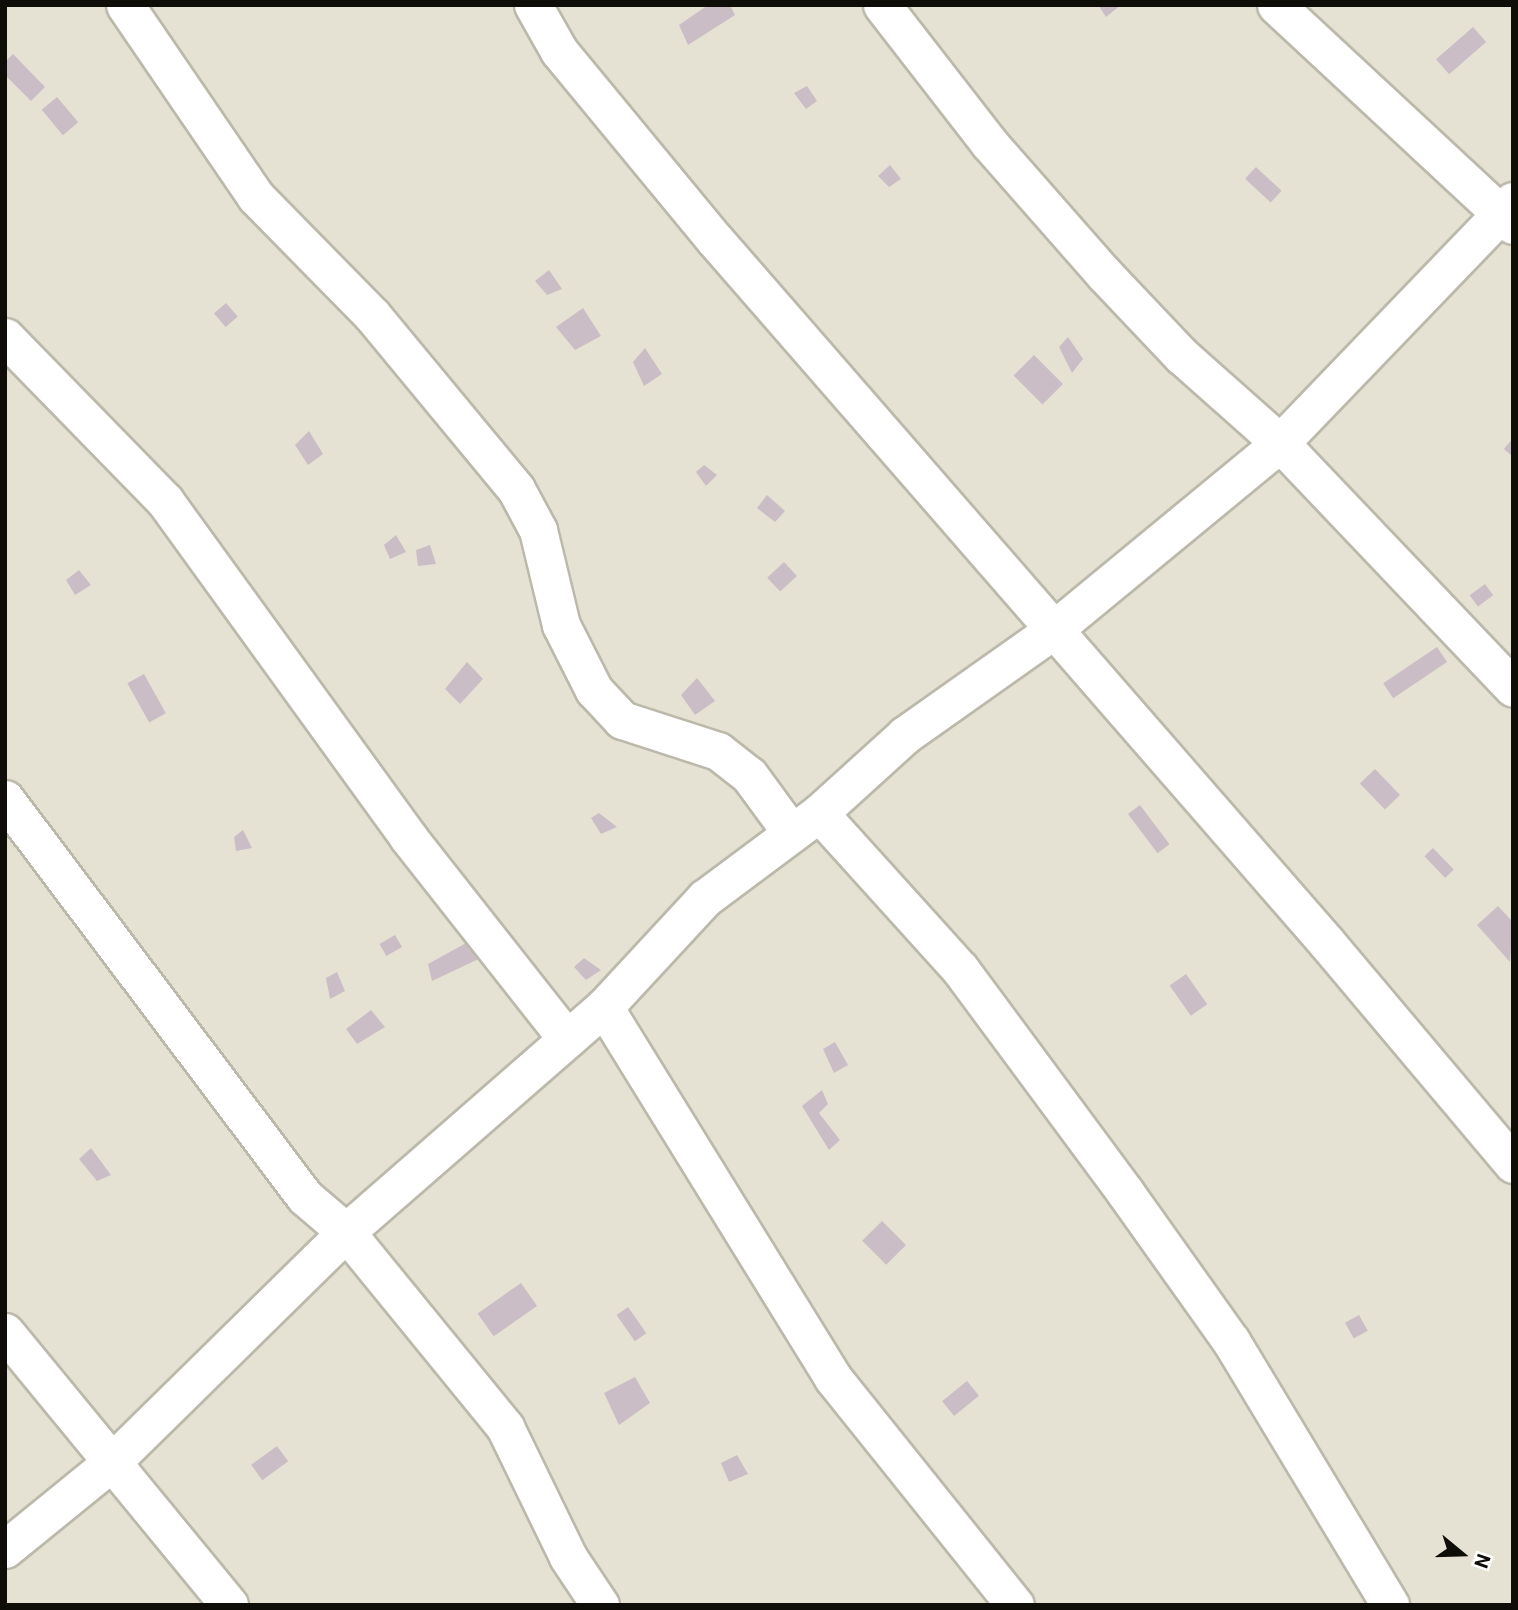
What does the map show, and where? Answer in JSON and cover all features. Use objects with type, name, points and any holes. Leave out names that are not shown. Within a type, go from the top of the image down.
[{"type":"street","points":[[125,5],[256,197],[372,314],[516,489],[538,530],[561,625],[594,690],[622,720],[718,751],[804,822],[960,970],[1125,1192],[1231,1341],[1391,1605]]},
{"type":"street","points":[[533,5],[559,51],[715,240],[1052,631],[1327,943],[1513,1164]]},
{"type":"street","points":[[882,5],[1059,224],[1182,356],[1280,443],[1508,673]]},
{"type":"street","points":[[5,1549],[111,1463],[346,1232],[604,1007],[705,898],[804,822],[905,734],[1052,631],[1280,443],[1509,213],[1276,5]]},
{"type":"street","points":[[5,337],[165,501],[408,837],[567,1039]]},
{"type":"street","points":[[5,799],[304,1197],[346,1232],[505,1427],[568,1557],[600,1605]]},
{"type":"street","points":[[604,1007],[833,1378],[1015,1605]]},
{"type":"street","points":[[5,1332],[229,1605]]},
{"type":"building","points":[[708,5],[730,5],[735,15],[688,45],[679,25]]},
{"type":"building","points":[[1098,5],[1121,5],[1106,17]]},
{"type":"building","points":[[1473,27],[1486,42],[1449,74],[1436,59]]},
{"type":"building","points":[[13,54],[45,87],[31,101],[5,75],[5,62]]},
{"type":"building","points":[[807,86],[817,101],[806,109],[794,93]]},
{"type":"building","points":[[57,97],[78,122],[63,135],[42,110]]},
{"type":"building","points":[[890,165],[901,179],[889,187],[878,176]]},
{"type":"building","points":[[1256,167],[1282,191],[1271,203],[1245,179]]},
{"type":"building","points":[[549,270],[562,289],[547,295],[535,281]]},
{"type":"building","points":[[226,303],[238,317],[226,327],[214,313]]},
{"type":"building","points":[[583,308],[601,336],[575,350],[556,327]]},
{"type":"building","points":[[1068,337],[1083,359],[1072,373],[1059,347]]},
{"type":"building","points":[[645,348],[662,374],[644,386],[633,362]]},
{"type":"building","points":[[1034,355],[1063,384],[1042,404],[1013,376]]},
{"type":"building","points":[[309,431],[323,454],[308,465],[295,445]]},
{"type":"building","points":[[1513,438],[1513,457],[1504,449]]},
{"type":"building","points":[[704,465],[717,475],[706,486],[696,472]]},
{"type":"building","points":[[767,495],[785,511],[775,522],[757,508]]},
{"type":"building","points":[[396,535],[406,552],[390,559],[384,545]]},
{"type":"building","points":[[430,545],[436,564],[418,566],[416,550]]},
{"type":"building","points":[[784,562],[797,576],[780,592],[767,578]]},
{"type":"building","points":[[79,570],[91,585],[75,595],[66,580]]},
{"type":"building","points":[[1485,584],[1493,595],[1478,606],[1470,595]]},
{"type":"building","points":[[1437,647],[1447,662],[1393,698],[1383,683]]},
{"type":"building","points":[[467,662],[483,679],[460,704],[445,689]]},
{"type":"building","points":[[144,674],[166,713],[149,723],[127,683]]},
{"type":"building","points":[[697,678],[715,701],[695,715],[681,695]]},
{"type":"building","points":[[1375,769],[1400,795],[1385,809],[1360,784]]},
{"type":"building","points":[[1140,805],[1169,844],[1158,853],[1128,814]]},
{"type":"building","points":[[599,813],[617,827],[601,834],[591,818]]},
{"type":"building","points":[[243,830],[252,848],[236,851],[234,837]]},
{"type":"building","points":[[1433,848],[1454,870],[1445,878],[1424,856]]},
{"type":"building","points":[[1498,906],[1513,922],[1510,962],[1477,925]]},
{"type":"building","points":[[395,935],[402,947],[386,956],[379,944]]},
{"type":"building","points":[[477,937],[485,956],[432,981],[428,964]]},
{"type":"building","points":[[584,958],[601,970],[586,980],[574,967]]},
{"type":"building","points":[[337,972],[345,991],[330,999],[326,978]]},
{"type":"building","points":[[1186,974],[1207,1004],[1191,1016],[1170,985]]},
{"type":"building","points":[[371,1010],[385,1027],[357,1044],[346,1029]]},
{"type":"building","points":[[835,1042],[848,1065],[834,1073],[823,1049]]},
{"type":"building","points":[[822,1090],[828,1104],[819,1113],[840,1140],[829,1150],[802,1106]]},
{"type":"building","points":[[91,1148],[111,1175],[97,1181],[79,1159]]},
{"type":"building","points":[[882,1221],[906,1245],[886,1265],[862,1241]]},
{"type":"building","points":[[521,1283],[537,1306],[494,1336],[478,1313]]},
{"type":"building","points":[[628,1307],[646,1333],[635,1341],[617,1315]]},
{"type":"building","points":[[1359,1315],[1368,1331],[1354,1339],[1345,1323]]},
{"type":"building","points":[[635,1377],[650,1403],[619,1425],[604,1393]]},
{"type":"building","points":[[967,1381],[979,1396],[954,1416],[942,1401]]},
{"type":"building","points":[[277,1446],[288,1461],[262,1480],[251,1465]]},
{"type":"building","points":[[737,1455],[748,1474],[729,1482],[721,1463]]}]
